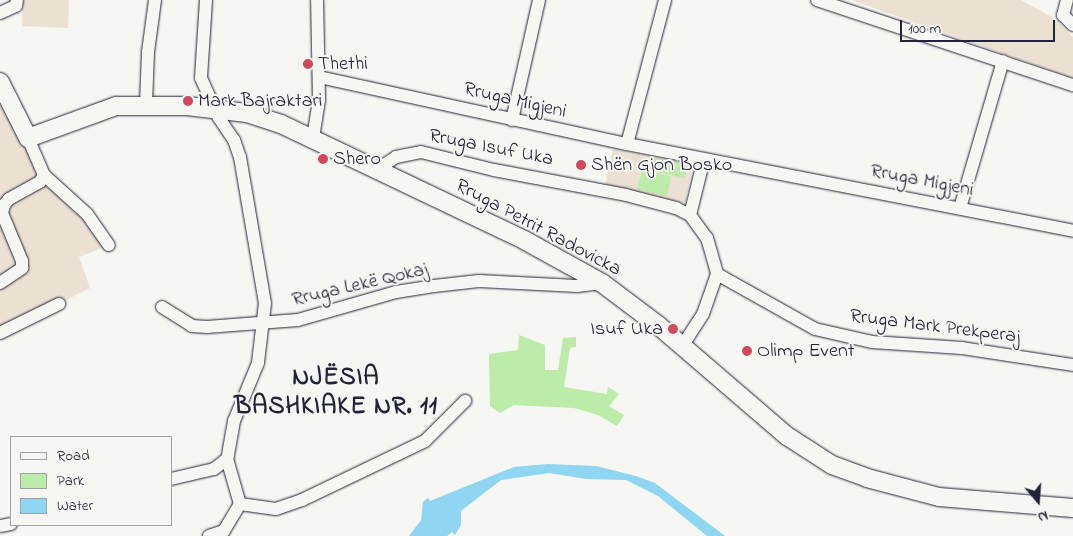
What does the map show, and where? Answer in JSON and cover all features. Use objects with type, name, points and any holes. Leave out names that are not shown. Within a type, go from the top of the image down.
[{"type":"main road","points":[[0,82],[28,138]]},
{"type":"main road","name":"Rruga Petrit Radovicka","points":[[28,138],[94,111],[116,106],[146,104],[247,113],[313,138],[526,241],[602,283],[682,346],[787,436],[832,465],[867,478],[939,496],[1073,508]]},
{"type":"street","points":[[0,13],[16,6],[17,0]]},
{"type":"street","points":[[146,104],[148,52],[155,0]]},
{"type":"street","points":[[206,0],[200,71],[215,109],[234,140],[248,192],[265,304],[258,363],[234,421],[227,459],[240,504],[224,531],[209,536]]},
{"type":"street","points":[[313,138],[319,77],[317,0]]},
{"type":"street","points":[[512,120],[539,0]]},
{"type":"street","points":[[627,144],[665,0]]},
{"type":"street","points":[[817,0],[1073,85]]},
{"type":"street","points":[[1067,0],[1063,15],[1073,25]]},
{"type":"street","points":[[960,208],[1003,61]]},
{"type":"street","name":"Rruga Migjeni","points":[[319,77],[627,144],[1073,231]]},
{"type":"street","points":[[28,138],[44,175],[87,214],[109,245]]},
{"type":"street","name":"Rruga Isuf Uka","points":[[376,170],[396,157],[421,152],[494,170],[626,195],[676,208],[690,215],[708,238],[717,274]]},
{"type":"street","points":[[690,215],[704,159]]},
{"type":"street","points":[[0,283],[22,268],[22,261],[2,213],[4,205],[8,198],[40,182],[44,175]]},
{"type":"street","points":[[682,346],[703,314],[717,274]]},
{"type":"street","name":"Rruga Mark Prekperaj","points":[[717,274],[815,329],[872,342],[962,348],[1073,365]]},
{"type":"street","name":"Rruga Lekë Qokaj","points":[[162,307],[192,326],[298,320],[396,292],[479,281],[577,286],[602,283]]},
{"type":"street","points":[[0,333],[59,304]]},
{"type":"street","points":[[240,504],[276,509],[302,500],[425,441],[465,401]]},
{"type":"street","points":[[172,479],[214,468],[227,459]]},
{"type":"shaded area","points":[[23,0],[69,0],[68,28],[22,26]]},
{"type":"shaded area","points":[[851,0],[1021,0],[1052,17],[1073,37],[1073,78]]},
{"type":"shaded area","points":[[0,82],[44,175],[109,245],[79,257],[90,288],[0,333]]},
{"type":"shaded area","points":[[613,149],[693,164],[685,203],[605,185]]},
{"type":"green space","points":[[649,157],[688,165],[685,178],[646,170]]},
{"type":"green space","points":[[642,170],[671,177],[667,196],[637,189]]},
{"type":"green space","points":[[519,335],[545,345],[545,370],[558,370],[563,338],[576,337],[576,347],[570,348],[564,387],[607,394],[608,387],[619,394],[609,406],[624,415],[617,426],[598,415],[574,408],[514,405],[500,413],[490,406],[489,354],[518,350]]},
{"type":"water","points":[[548,464],[596,466],[655,483],[725,536],[707,536],[658,496],[626,480],[586,479],[549,473],[501,480],[461,511],[461,525],[455,535],[452,532],[447,536],[409,536],[421,520],[423,502],[428,498],[430,501],[514,467]]},
{"type":"place","name":"Thethi","points":[[308,64]]},
{"type":"place","name":"Mark Bajraktari","points":[[188,101]]},
{"type":"place","name":"Shero","points":[[323,159]]},
{"type":"place","name":"Shën Gjon Bosko","points":[[581,165]]},
{"type":"place","name":"Isuf Uka","points":[[673,329]]},
{"type":"place","name":"Olimp Event","points":[[747,351]]},
{"type":"district","name":"NJËSIA BASHKIAKE NR. 11","points":[[336,394]]}]
